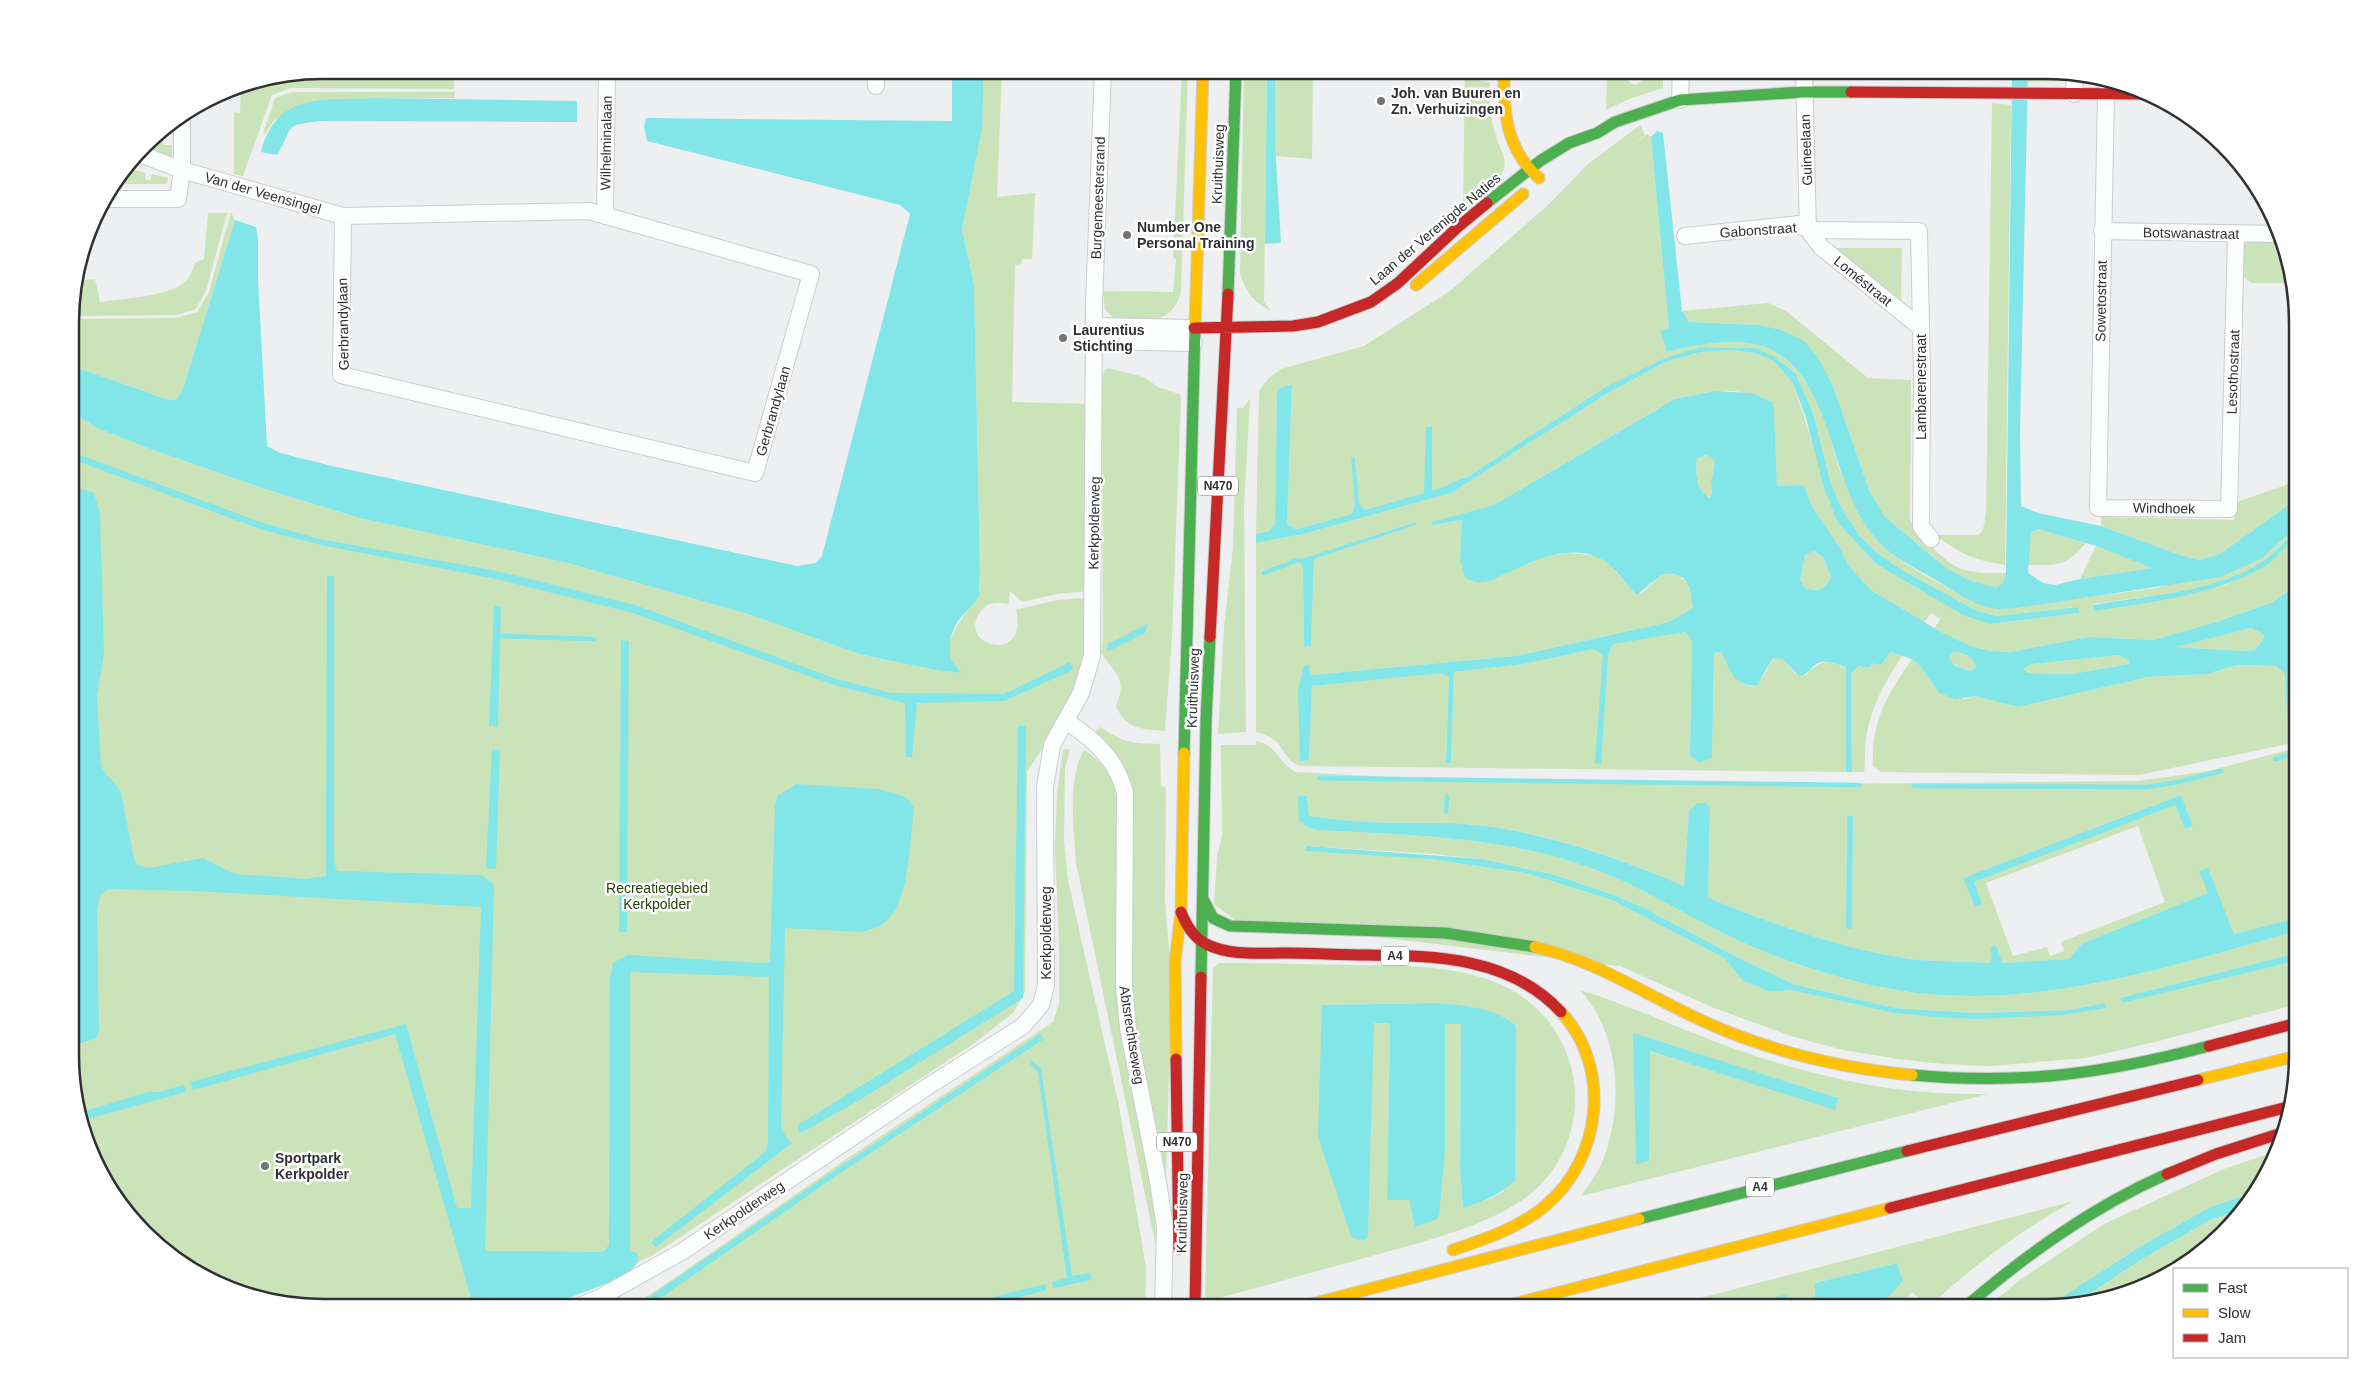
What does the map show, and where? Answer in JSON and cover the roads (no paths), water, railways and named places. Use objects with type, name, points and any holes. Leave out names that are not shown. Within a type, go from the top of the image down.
[{"type":"main road","name":"Kruithuisweg","points":[[1179,1259],[1175,962],[1181,912],[1183,756],[1203,79]]},
{"type":"main road","name":"Kruithuisweg","points":[[1195,1299],[1206,720],[1231,343],[1227,327],[1236,79]]},
{"type":"main road","points":[[1504,79],[1504,106],[1509,124],[1511,144],[1527,170],[1544,177]]},
{"type":"main road","points":[[1577,152],[1597,133],[1615,122],[1680,100],[1803,92],[2129,94]]},
{"type":"main road","points":[[1509,124],[1540,161],[1544,177]]},
{"type":"main road","name":"Laan der Verenigde Naties","points":[[1194,336],[1227,327],[1309,324],[1343,314],[1371,302],[1398,283],[1459,226],[1527,170],[1569,143],[1597,133]]},
{"type":"main road","points":[[1407,292],[1456,253],[1544,177]]},
{"type":"main road","points":[[1194,336],[1231,343]]},
{"type":"main road","name":"A4","points":[[1203,900],[1213,918],[1230,926],[1426,932],[1518,943],[1557,953],[1610,972],[1693,1016],[1737,1035],[1787,1052],[1839,1064],[1897,1074],[1956,1080],[2022,1080],[2084,1074],[2289,1025]]},
{"type":"main road","name":"A4","points":[[1181,912],[1185,923],[1202,942],[1220,950],[1253,953],[1423,956],[1484,964],[1527,984],[1550,1001],[1569,1022],[1582,1044],[1591,1068],[1596,1098],[1593,1131],[1584,1157],[1571,1179],[1557,1196],[1526,1219],[1484,1239],[1438,1255]]},
{"type":"main road","name":"A4","points":[[1331,1299],[1757,1188],[2289,1058]]},
{"type":"main road","points":[[1532,1299],[2284,1108]]},
{"type":"main road","points":[[1974,1299],[2077,1222],[2149,1182],[2229,1149],[2276,1135]]},
{"type":"main road","points":[[1309,1299],[1393,1270]]},
{"type":"street","name":"Wilhelminalaan","points":[[605,216],[607,79]]},
{"type":"street","name":"Burgemeestersrand","points":[[1094,333],[1096,209],[1103,79]]},
{"type":"street","points":[[1680,100],[1681,79]]},
{"type":"street","name":"Guineelaan","points":[[1804,79],[1808,230]]},
{"type":"street","points":[[2074,94],[2075,81]]},
{"type":"street","name":"Sowetostraat","points":[[2098,508],[2106,93]]},
{"type":"street","points":[[112,199],[178,199],[182,170],[182,123]]},
{"type":"street","name":"Van der Veensingel","points":[[145,156],[182,170],[343,216]]},
{"type":"street","name":"Gerbrandylaan","points":[[589,211],[811,274],[755,473],[341,375],[343,216],[589,211]]},
{"type":"street","name":"Gabonstraat","points":[[1685,236],[1799,224],[1808,230],[1919,231]]},
{"type":"street","name":"Loméstraat","points":[[1808,230],[1821,247],[1922,328]]},
{"type":"street","name":"Lambarenestraat","points":[[1919,231],[1922,328],[1921,526],[1931,539]]},
{"type":"street","name":"Botswanastraat","points":[[2102,231],[2273,234]]},
{"type":"street","name":"Lesothostraat","points":[[2229,509],[2236,234]]},
{"type":"street","points":[[1094,333],[1194,336]]},
{"type":"street","name":"Kerkpolderweg","points":[[595,1299],[683,1252],[927,1087],[1023,1026],[1041,1005],[1046,985],[1045,787],[1052,745],[1081,693],[1092,656],[1094,333]]},
{"type":"street","name":"Windhoek","points":[[2098,508],[2229,509]]},
{"type":"street","name":"Abtsrechtseweg","points":[[1062,727],[1088,734],[1112,762],[1125,793],[1124,986],[1128,1028],[1157,1176],[1165,1228],[1163,1299]]},
{"type":"water","points":[[952,79],[984,79],[982,129],[962,230],[974,284],[980,571],[979,597],[957,622],[950,638],[950,658],[962,673],[935,670],[859,654],[748,614],[568,563],[360,518],[271,491],[153,450],[97,428],[79,416],[79,368],[169,400],[176,400],[182,392],[235,220],[256,227],[258,238],[258,280],[267,446],[280,453],[332,466],[797,566],[816,563],[822,556],[910,214],[900,205],[647,141],[644,126],[646,118],[952,121]]},
{"type":"water","points":[[1267,79],[1275,79],[1275,143],[1281,243],[1265,244]]},
{"type":"water","points":[[2012,79],[2028,79],[2020,432],[2021,506],[2038,513],[2101,526],[2180,555],[2199,560],[2220,554],[2289,505],[2289,533],[2262,558],[2221,577],[1999,609],[1991,608],[1965,598],[1886,549],[1873,535],[1851,498],[1816,400],[1802,377],[1787,360],[1769,349],[1748,343],[1725,342],[1698,345],[1667,352],[1660,331],[1669,328],[1651,137],[1657,131],[1663,133],[1682,311],[1689,322],[1758,325],[1781,330],[1804,341],[1819,359],[1833,386],[1869,490],[1885,517],[1946,568],[1969,580],[1996,588],[2003,582],[2006,573]],"holes":[[[2038,529],[2096,546],[2152,568],[2080,579],[2055,585],[2043,583],[2028,573],[2031,532]]]},
{"type":"water","points":[[378,98],[577,101],[577,122],[321,121],[294,126],[288,132],[277,155],[261,152],[268,132],[279,118],[291,108],[322,100]]},
{"type":"water","points":[[1701,347],[1756,348],[1775,357],[1796,374],[1814,416],[1831,484],[1842,509],[1859,535],[1877,553],[1902,570],[1975,610],[1996,616],[2078,607],[2079,613],[1990,624],[1963,615],[1876,564],[1838,523],[1824,488],[1806,418],[1793,383],[1774,361],[1755,353],[1733,350],[1701,352],[1667,361],[1608,393],[1451,493],[1303,534],[1256,543],[1256,534],[1269,531],[1275,523],[1277,389],[1292,384],[1287,524],[1297,529],[1352,514],[1355,504],[1351,458],[1355,458],[1359,503],[1365,510],[1424,493],[1426,427],[1432,427],[1432,491],[1469,476],[1604,388],[1667,357]]},
{"type":"water","points":[[1715,391],[1751,393],[1772,402],[1774,409],[1777,486],[1804,485],[1812,507],[1840,548],[1849,566],[1872,591],[1941,632],[1970,646],[1991,651],[2010,652],[2089,637],[2154,640],[2216,622],[2271,603],[2289,591],[2289,733],[2285,674],[2276,666],[2237,665],[2207,674],[2148,677],[2018,707],[1975,696],[1956,699],[1939,693],[1919,665],[1912,659],[1890,652],[1881,665],[1873,663],[1869,668],[1859,666],[1851,673],[1852,772],[1846,772],[1846,667],[1822,662],[1816,664],[1806,674],[1799,676],[1783,659],[1773,658],[1757,685],[1749,685],[1743,684],[1734,676],[1722,652],[1714,653],[1712,758],[1699,763],[1690,755],[1692,642],[1686,632],[1613,644],[1608,656],[1601,764],[1595,763],[1603,655],[1594,649],[1524,664],[1454,672],[1451,763],[1446,763],[1449,677],[1442,673],[1312,686],[1309,760],[1300,761],[1298,690],[1304,666],[1309,665],[1311,675],[1516,656],[1669,622],[1693,608],[1690,589],[1684,578],[1674,574],[1662,574],[1637,595],[1605,561],[1588,554],[1565,553],[1553,555],[1487,581],[1479,582],[1465,578],[1460,560],[1462,520],[1432,525],[1432,522],[1494,505],[1675,399]],"holes":[[[1705,455],[1711,457],[1715,462],[1710,498],[1705,495],[1699,486],[1696,470],[1697,459]],[[1814,551],[1823,557],[1831,577],[1824,587],[1814,590],[1805,588],[1800,580],[1805,555]],[[2251,628],[2264,634],[2264,638],[2255,650],[2176,647]],[[1953,652],[1961,653],[1971,658],[1976,668],[1970,671],[1955,666],[1949,658]],[[2119,655],[2130,661],[2129,664],[2072,674],[2026,673],[2024,668],[2032,664]]]},
{"type":"water","points":[[79,455],[263,523],[319,539],[497,571],[635,605],[836,679],[891,693],[1004,694],[1070,662],[1073,670],[1004,701],[917,703],[912,757],[906,757],[905,703],[834,685],[633,613],[496,579],[321,545],[260,529],[79,462]]},
{"type":"water","points":[[79,488],[94,493],[100,514],[104,653],[97,696],[101,765],[121,793],[134,859],[137,865],[149,868],[203,858],[235,874],[306,879],[326,876],[327,576],[334,576],[334,861],[337,871],[482,875],[494,885],[485,1251],[603,1252],[609,1245],[610,978],[613,963],[628,955],[759,963],[770,962],[775,808],[777,796],[796,784],[878,789],[906,797],[914,808],[905,881],[896,908],[886,921],[862,932],[785,928],[781,1125],[786,1137],[792,1143],[656,1247],[651,1242],[765,1152],[768,1144],[769,977],[631,972],[630,1251],[637,1253],[638,1262],[626,1276],[566,1299],[471,1299],[395,1034],[193,1090],[190,1082],[406,1024],[457,1208],[471,1208],[481,907],[195,891],[108,889],[100,895],[97,911],[99,1031],[96,1038],[79,1044]]},
{"type":"water","points":[[1416,522],[1416,525],[1314,559],[1311,646],[1304,647],[1303,568],[1298,560]]},
{"type":"water","points":[[2288,538],[2289,543],[2267,565],[2227,584],[2183,596],[2094,611],[2093,605],[2181,591],[2224,580],[2244,572],[2263,561]]},
{"type":"water","points":[[494,605],[501,607],[498,727],[489,726]]},
{"type":"water","points":[[1147,624],[1145,633],[1107,652],[1108,644]]},
{"type":"water","points":[[621,640],[629,641],[627,932],[619,932]]},
{"type":"water","points":[[1018,726],[1026,726],[1023,998],[861,1099],[799,1134],[798,1125],[1014,991]]},
{"type":"water","points":[[492,749],[500,750],[496,869],[486,868]]},
{"type":"water","points":[[2181,795],[2193,826],[2185,829],[2175,805],[1974,882],[1982,904],[1975,907],[1963,878]]},
{"type":"water","points":[[1298,796],[1307,796],[1309,816],[1366,822],[1489,826],[1552,839],[1641,868],[1684,886],[1689,810],[1697,803],[1706,803],[1710,809],[1708,898],[1757,917],[1832,942],[1909,959],[1990,963],[1992,957],[1990,948],[1996,945],[2003,963],[2069,959],[2083,943],[2208,893],[2199,871],[2208,868],[2234,934],[2289,920],[2289,933],[2148,972],[2097,983],[1994,996],[1942,995],[1891,989],[1833,975],[1795,963],[1721,932],[1627,883],[1588,867],[1555,857],[1522,849],[1454,839],[1316,830],[1307,827],[1299,820]]},
{"type":"water","points":[[1847,816],[1853,816],[1852,929],[1846,928]]},
{"type":"water","points":[[1306,846],[1482,859],[1555,875],[1614,895],[1644,908],[1793,984],[1894,1008],[1976,1013],[2070,1010],[2105,1003],[2106,1008],[2062,1015],[1975,1019],[1894,1013],[1791,990],[1770,992],[1742,980],[1724,958],[1612,900],[1526,873],[1430,859],[1306,851]]},
{"type":"water","points":[[2289,955],[2289,962],[2279,965],[2122,1003],[2120,998]]},
{"type":"water","points":[[1436,1003],[1478,1008],[1498,1015],[1516,1026],[1515,1180],[1491,1197],[1463,1208],[1460,1170],[1461,1024],[1445,1024],[1445,1151],[1439,1215],[1437,1219],[1415,1227],[1409,1200],[1387,1200],[1390,1023],[1374,1023],[1368,1235],[1366,1239],[1358,1240],[1351,1236],[1318,1137],[1322,1005]]},
{"type":"water","points":[[1633,1033],[1838,1098],[1835,1110],[1650,1051],[1649,1161],[1636,1164]]},
{"type":"water","points":[[1040,1034],[1044,1039],[839,1174],[659,1299],[646,1299],[835,1170]]},
{"type":"water","points":[[1031,1060],[1041,1069],[1072,1276],[1090,1273],[1091,1280],[1053,1288],[1052,1282],[1067,1278],[1038,1072],[1029,1063]]},
{"type":"water","points":[[184,1085],[186,1092],[87,1119],[85,1111],[148,1092],[158,1092]]},
{"type":"water","points":[[2245,1196],[2232,1213],[2210,1220],[2142,1259],[2087,1296],[2059,1299],[2141,1246],[2210,1207]]},
{"type":"water","points":[[1897,1263],[1903,1281],[1886,1299],[1815,1299],[1815,1283]]},
{"type":"water","points":[[1045,1284],[1046,1290],[1012,1299],[986,1299]]},
{"type":"water","points":[[1787,1294],[1787,1299],[1768,1299]]},
{"type":"waterway","points":[[1264,573],[1298,560]]},
{"type":"waterway","points":[[500,636],[594,639]]},
{"type":"waterway","points":[[2275,759],[2289,755]]},
{"type":"waterway","points":[[1914,786],[2148,787],[2178,782],[2221,771]]},
{"type":"waterway","points":[[1319,778],[1859,785]]},
{"type":"waterway","points":[[1446,811],[1447,797]]},
{"type":"place","name":"Joh. van Buuren en Zn. Verhuizingen","points":[[1381,101]]},
{"type":"place","name":"Number One Personal Training","points":[[1127,235]]},
{"type":"place","name":"Laurentius Stichting","points":[[1063,338]]},
{"type":"place","name":"Sportpark Kerkpolder","points":[[265,1166]]},
{"type":"park label","name":"Recreatiegebied Kerkpolder","points":[[657,896]]}]
